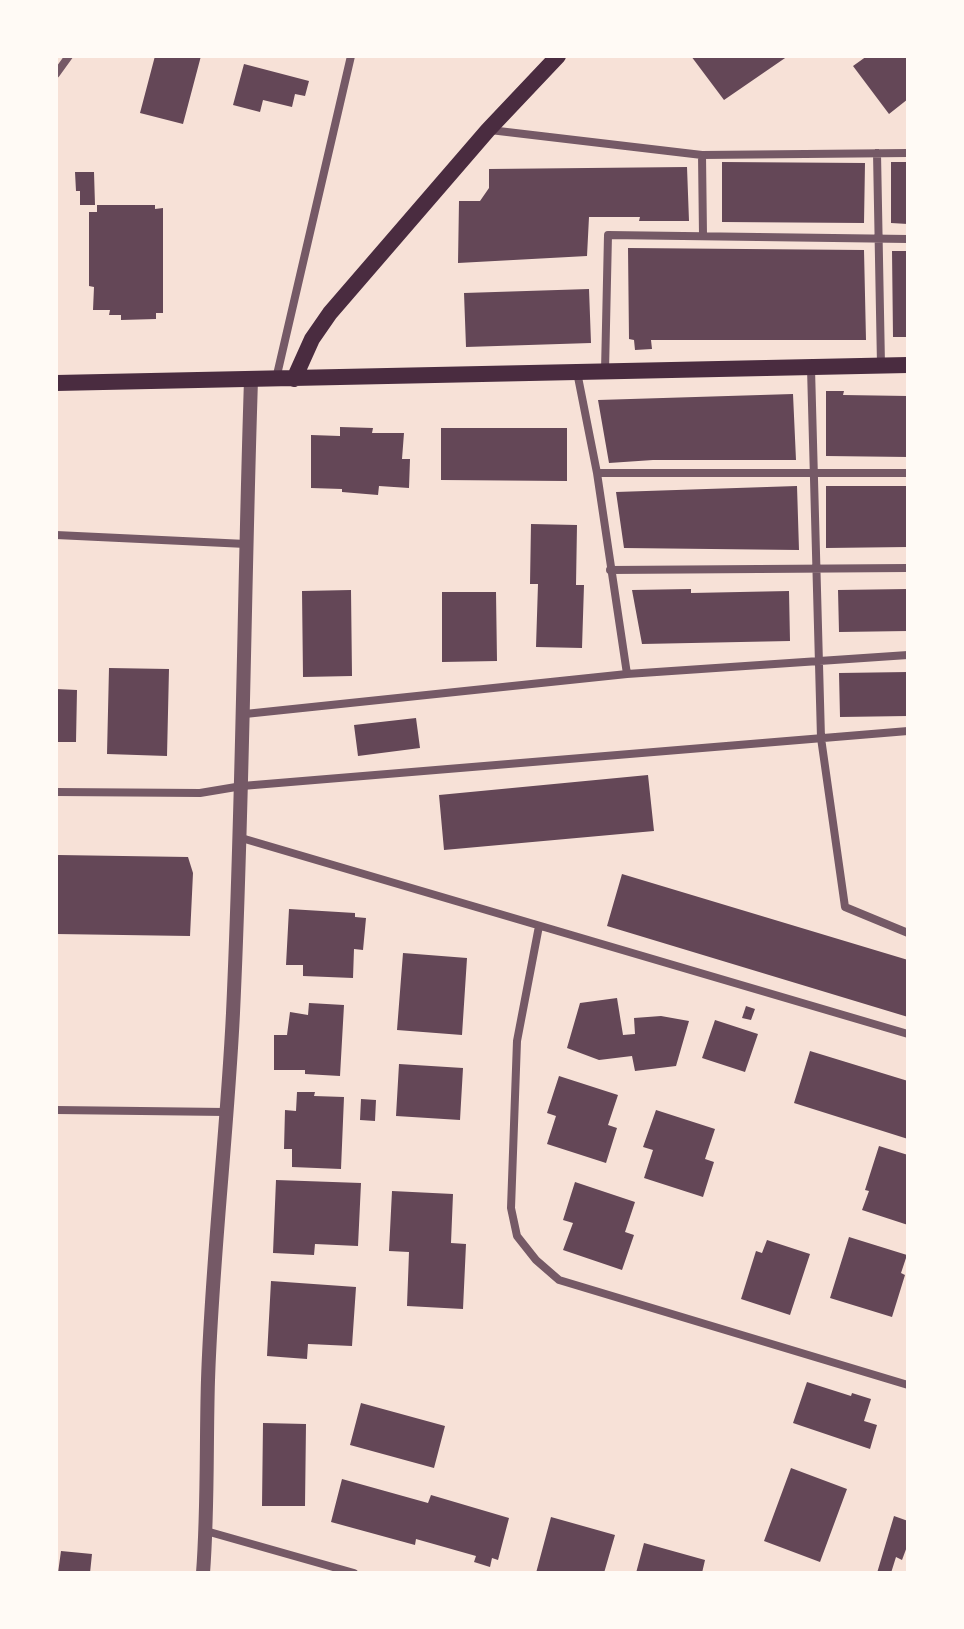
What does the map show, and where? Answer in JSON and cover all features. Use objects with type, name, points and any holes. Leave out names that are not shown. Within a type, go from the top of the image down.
[{"type":"main road","points":[[294,379],[312,339],[330,313],[488,130],[558,56]]},
{"type":"main road","points":[[56,383],[908,365]]},
{"type":"street","points":[[56,74],[69,56]]},
{"type":"street","points":[[275,380],[351,56]]},
{"type":"street","points":[[488,130],[702,155],[908,153]]},
{"type":"street","points":[[877,153],[881,365]]},
{"type":"street","points":[[702,155],[703,235]]},
{"type":"street","points":[[605,372],[608,235],[908,239]]},
{"type":"street","points":[[811,367],[821,738],[845,907],[908,933]]},
{"type":"street","points":[[577,372],[597,473],[627,674]]},
{"type":"street","points":[[203,1573],[208,1380],[233,1014],[245,714],[251,380]]},
{"type":"street","points":[[597,473],[908,473]]},
{"type":"street","points":[[56,535],[246,544]]},
{"type":"street","points":[[610,570],[908,568]]},
{"type":"street","points":[[245,714],[627,674],[908,655]]},
{"type":"street","points":[[56,792],[200,793],[242,786],[908,731]]},
{"type":"street","points":[[238,837],[908,1034]]},
{"type":"street","points":[[539,926],[517,1041],[511,1208],[517,1236],[536,1260],[559,1280],[908,1385]]},
{"type":"street","points":[[56,1110],[226,1112]]},
{"type":"street","points":[[206,1531],[354,1573]]},
{"type":"building","points":[[155,56],[201,56],[183,124],[140,113]]},
{"type":"building","points":[[691,56],[788,56],[724,100]]},
{"type":"building","points":[[867,56],[908,56],[908,99],[889,114],[853,66]]},
{"type":"building","points":[[244,64],[309,81],[305,96],[295,94],[292,107],[263,100],[260,112],[233,105]]},
{"type":"building","points":[[722,162],[865,163],[864,223],[722,222]]},
{"type":"building","points":[[891,162],[908,162],[908,224],[891,223]]},
{"type":"building","points":[[687,167],[689,221],[589,217],[587,256],[458,263],[459,201],[480,201],[489,188],[489,169]]},
{"type":"building","points":[[75,172],[94,172],[95,205],[80,205]]},
{"type":"building","points":[[97,205],[155,205],[155,209],[163,208],[163,313],[156,313],[156,319],[121,320],[121,315],[109,315],[110,310],[93,310],[94,287],[89,286],[89,212],[97,212]]},
{"type":"building","points":[[628,248],[864,250],[866,340],[651,340],[652,349],[635,350],[634,340],[629,339]]},
{"type":"building","points":[[892,251],[908,251],[908,337],[893,337]]},
{"type":"building","points":[[589,289],[591,343],[466,347],[464,293]]},
{"type":"building","points":[[826,391],[844,391],[843,395],[908,396],[908,457],[826,456]]},
{"type":"building","points":[[793,394],[796,460],[609,463],[598,400]]},
{"type":"building","points":[[340,427],[373,428],[372,433],[404,433],[402,459],[410,459],[409,488],[379,486],[378,495],[311,488],[311,435],[340,436]]},
{"type":"building","points":[[441,428],[567,428],[567,481],[441,480]]},
{"type":"building","points":[[797,486],[799,550],[624,548],[616,492]]},
{"type":"building","points":[[826,486],[908,486],[908,547],[826,548]]},
{"type":"building","points":[[531,524],[577,525],[576,585],[584,585],[582,648],[536,647],[538,584],[530,584]]},
{"type":"building","points":[[691,589],[691,593],[789,591],[790,641],[642,644],[632,590]]},
{"type":"building","points":[[908,589],[908,631],[839,632],[838,590]]},
{"type":"building","points":[[351,590],[352,676],[303,677],[302,591]]},
{"type":"building","points":[[442,592],[496,592],[497,661],[442,662]]},
{"type":"building","points":[[109,668],[169,669],[167,756],[107,754]]},
{"type":"building","points":[[908,672],[908,716],[840,717],[839,673]]},
{"type":"building","points":[[56,689],[77,690],[76,742],[56,742]]},
{"type":"building","points":[[416,718],[420,748],[358,756],[354,725]]},
{"type":"building","points":[[648,775],[654,831],[444,850],[439,795]]},
{"type":"building","points":[[58,855],[188,857],[193,873],[190,936],[56,934]]},
{"type":"building","points":[[622,874],[908,960],[908,1017],[607,926]]},
{"type":"building","points":[[289,909],[355,913],[355,917],[366,918],[363,950],[354,949],[353,978],[303,976],[303,965],[286,965]]},
{"type":"building","points":[[403,953],[467,958],[462,1035],[397,1030]]},
{"type":"building","points":[[617,998],[623,1035],[635,1034],[634,1018],[661,1016],[689,1021],[676,1066],[635,1071],[632,1056],[599,1060],[567,1048],[580,1003]]},
{"type":"building","points":[[309,1003],[344,1005],[340,1076],[305,1074],[305,1070],[274,1070],[274,1035],[287,1035],[290,1012],[308,1015]]},
{"type":"building","points":[[746,1006],[755,1009],[751,1020],[742,1018]]},
{"type":"building","points":[[715,1020],[758,1034],[745,1072],[702,1058]]},
{"type":"building","points":[[810,1051],[908,1081],[908,1139],[794,1103]]},
{"type":"building","points":[[399,1064],[463,1068],[460,1120],[396,1116]]},
{"type":"building","points":[[559,1076],[618,1095],[608,1125],[617,1128],[606,1163],[547,1144],[556,1116],[547,1113]]},
{"type":"building","points":[[297,1092],[344,1097],[341,1169],[292,1167],[292,1149],[284,1149],[285,1110],[296,1111]]},
{"type":"building","points":[[361,1099],[376,1100],[375,1121],[360,1120]]},
{"type":"building","points":[[656,1110],[715,1129],[705,1159],[714,1162],[703,1197],[644,1178],[653,1150],[643,1147]]},
{"type":"building","points":[[879,1146],[908,1155],[908,1225],[862,1210]]},
{"type":"building","points":[[276,1180],[361,1183],[358,1246],[315,1244],[314,1255],[273,1253]]},
{"type":"building","points":[[575,1182],[635,1202],[625,1232],[634,1235],[622,1270],[563,1250],[573,1223],[563,1220]]},
{"type":"building","points":[[392,1191],[453,1194],[451,1243],[466,1244],[463,1309],[407,1306],[409,1252],[389,1251]]},
{"type":"building","points":[[849,1237],[907,1255],[901,1273],[905,1275],[892,1317],[830,1298]]},
{"type":"building","points":[[767,1240],[810,1254],[790,1315],[741,1299],[756,1251],[762,1253]]},
{"type":"building","points":[[271,1281],[356,1287],[352,1346],[308,1344],[307,1359],[267,1356]]},
{"type":"building","points":[[807,1382],[871,1399],[864,1421],[877,1425],[870,1449],[793,1423]]},
{"type":"building","points":[[361,1403],[445,1426],[434,1468],[350,1445]]},
{"type":"building","points":[[263,1423],[306,1424],[305,1506],[262,1506]]},
{"type":"building","points":[[791,1468],[847,1489],[820,1562],[764,1541]]},
{"type":"building","points":[[342,1479],[428,1503],[431,1495],[509,1518],[498,1560],[492,1558],[490,1567],[474,1562],[476,1556],[416,1539],[415,1545],[331,1522]]},
{"type":"building","points":[[894,1516],[908,1521],[908,1544],[902,1560],[896,1557],[891,1573],[877,1573]]},
{"type":"building","points":[[551,1517],[615,1535],[604,1573],[536,1573]]},
{"type":"building","points":[[644,1543],[705,1560],[702,1573],[636,1573]]},
{"type":"building","points":[[61,1551],[92,1554],[90,1573],[58,1573]]}]
